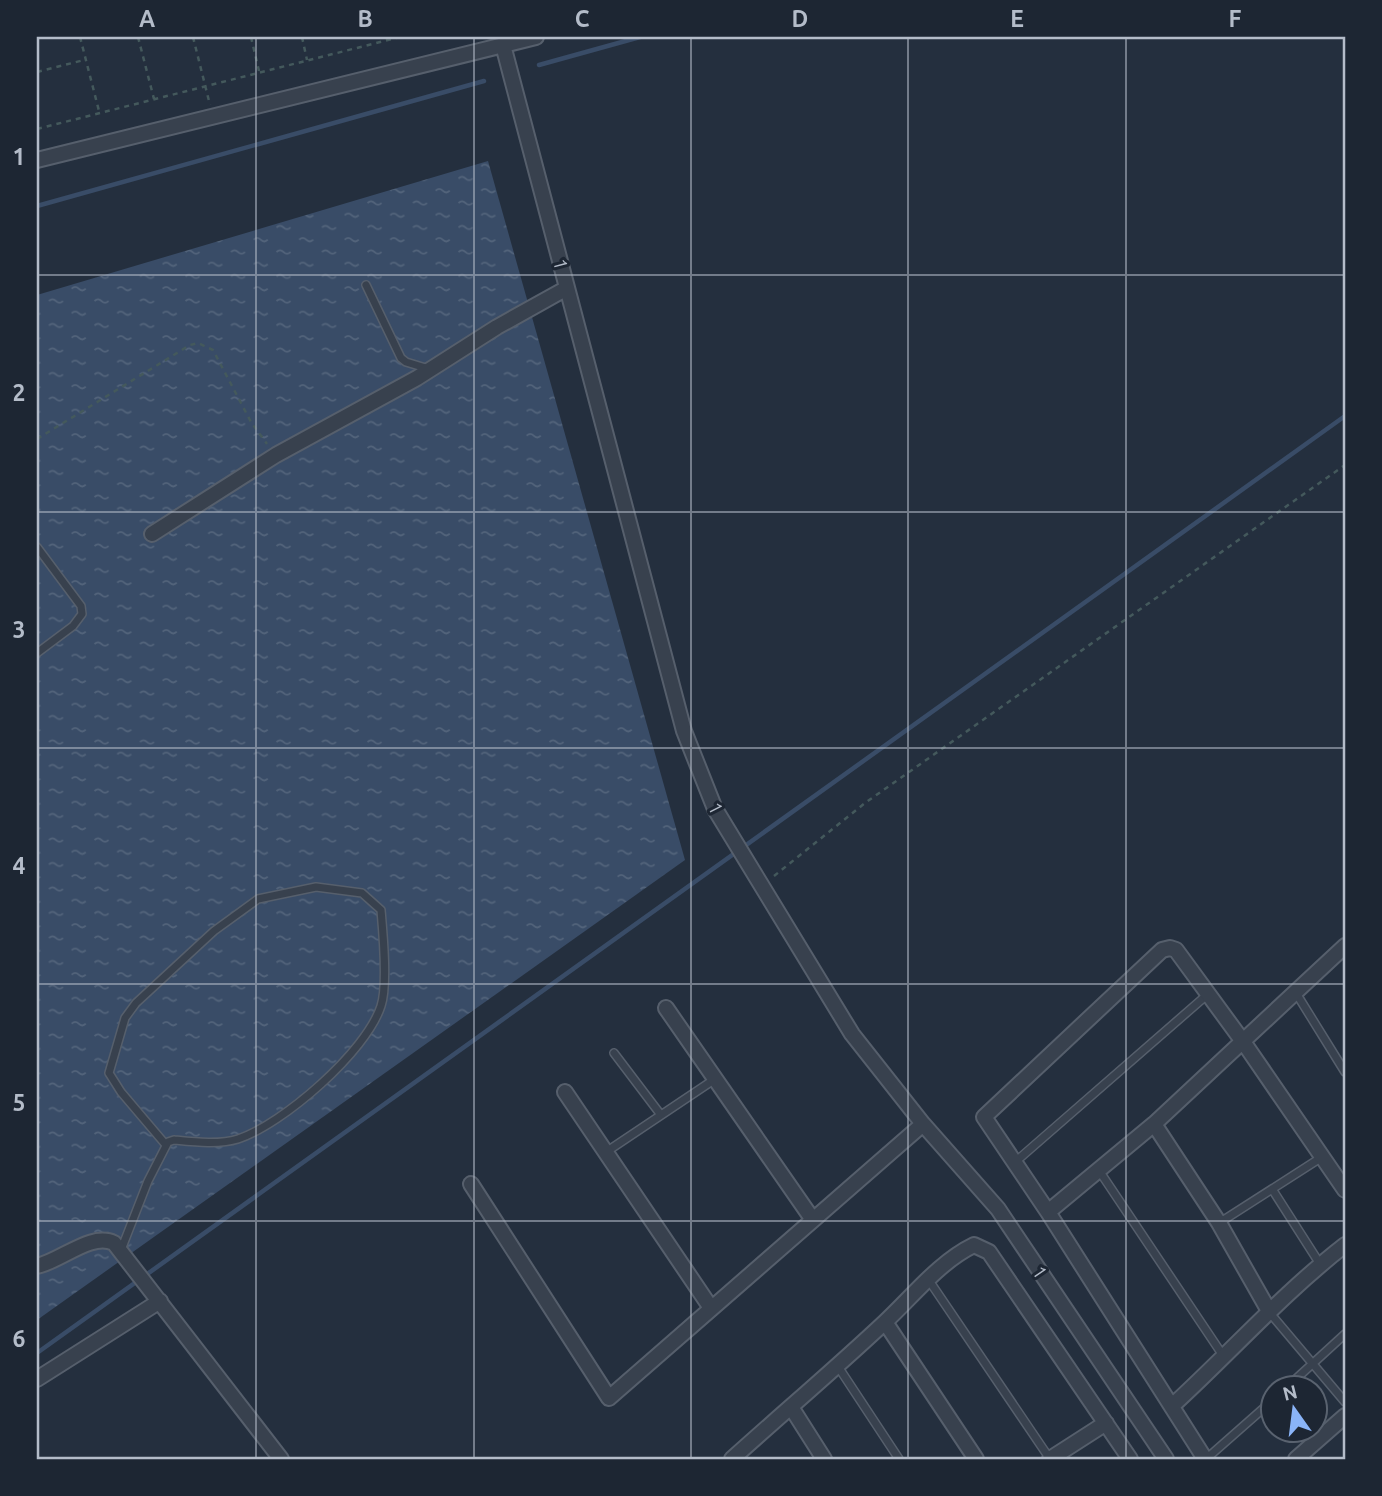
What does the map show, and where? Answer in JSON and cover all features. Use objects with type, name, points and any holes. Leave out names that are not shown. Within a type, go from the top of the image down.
[{"type":"street","points":[[37,160],[536,37]]},
{"type":"street","name":"1","points":[[503,45],[684,731],[715,809],[852,1034],[923,1124],[998,1209],[1166,1459]]},
{"type":"street","points":[[152,534],[276,455],[430,370],[567,288]]},
{"type":"street","points":[[1048,1212],[1100,1172],[1154,1124],[1244,1043],[1345,946]]},
{"type":"street","points":[[1206,1459],[1048,1212],[986,1124],[984,1117],[987,1111],[1162,950],[1170,948],[1175,950],[1244,1043],[1345,1190]]},
{"type":"street","points":[[666,1008],[813,1220]]},
{"type":"street","points":[[565,1092],[711,1308]]},
{"type":"street","points":[[471,1184],[609,1398],[923,1124]]},
{"type":"street","points":[[1154,1124],[1219,1223],[1269,1311]]},
{"type":"street","points":[[37,1266],[65,1257],[98,1241],[108,1241],[120,1251],[282,1459]]},
{"type":"street","points":[[732,1459],[885,1322],[928,1279],[961,1251],[974,1245],[989,1252],[1130,1459]]},
{"type":"street","points":[[1172,1406],[1225,1358],[1269,1311],[1345,1245]]},
{"type":"street","points":[[37,1379],[157,1298]]},
{"type":"street","points":[[885,1322],[976,1459]]},
{"type":"street","points":[[790,1407],[818,1456]]},
{"type":"street","points":[[1296,1459],[1345,1416]]},
{"type":"street","points":[[1050,1459],[1106,1423]]},
{"type":"lane","points":[[366,285],[401,358],[430,370]]},
{"type":"lane","points":[[37,547],[81,607],[82,614],[81,619],[37,653]]},
{"type":"lane","points":[[120,1251],[148,1181],[166,1145],[174,1139],[222,1142],[250,1133],[288,1110],[354,1053],[381,1006],[381,910],[362,893],[316,887],[258,899],[214,931],[136,1003],[121,1029],[110,1063],[111,1079],[166,1145]]},
{"type":"lane","points":[[1296,993],[1345,1072]]},
{"type":"lane","points":[[1014,1163],[1208,994]]},
{"type":"lane","points":[[614,1053],[661,1115]]},
{"type":"lane","points":[[606,1152],[715,1079]]},
{"type":"lane","points":[[1219,1223],[1323,1156]]},
{"type":"lane","points":[[1100,1172],[1225,1358]]},
{"type":"lane","points":[[1272,1189],[1320,1264]]},
{"type":"lane","points":[[928,1279],[1050,1459]]},
{"type":"lane","points":[[1269,1311],[1345,1402]]},
{"type":"lane","points":[[1302,1374],[1345,1334]]},
{"type":"lane","points":[[836,1364],[899,1459]]},
{"type":"lane","points":[[1206,1459],[1260,1411]]},
{"type":"path","points":[[80,37],[99,113]]},
{"type":"path","points":[[138,37],[154,99]]},
{"type":"path","points":[[193,37],[213,116]]},
{"type":"path","points":[[251,37],[260,72]]},
{"type":"path","points":[[302,37],[307,60]]},
{"type":"path","points":[[37,129],[400,37]]},
{"type":"path","points":[[37,72],[85,60]]},
{"type":"path","points":[[37,439],[190,345],[198,343],[213,350],[251,422],[276,455]]},
{"type":"path","points":[[761,888],[865,803],[1345,465]]},
{"type":"water","points":[[488,161],[685,860],[37,1320],[37,295]]},
{"type":"waterway","points":[[539,65],[640,37]]},
{"type":"waterway","points":[[37,206],[484,81]]},
{"type":"waterway","points":[[37,1353],[1345,416]]}]
